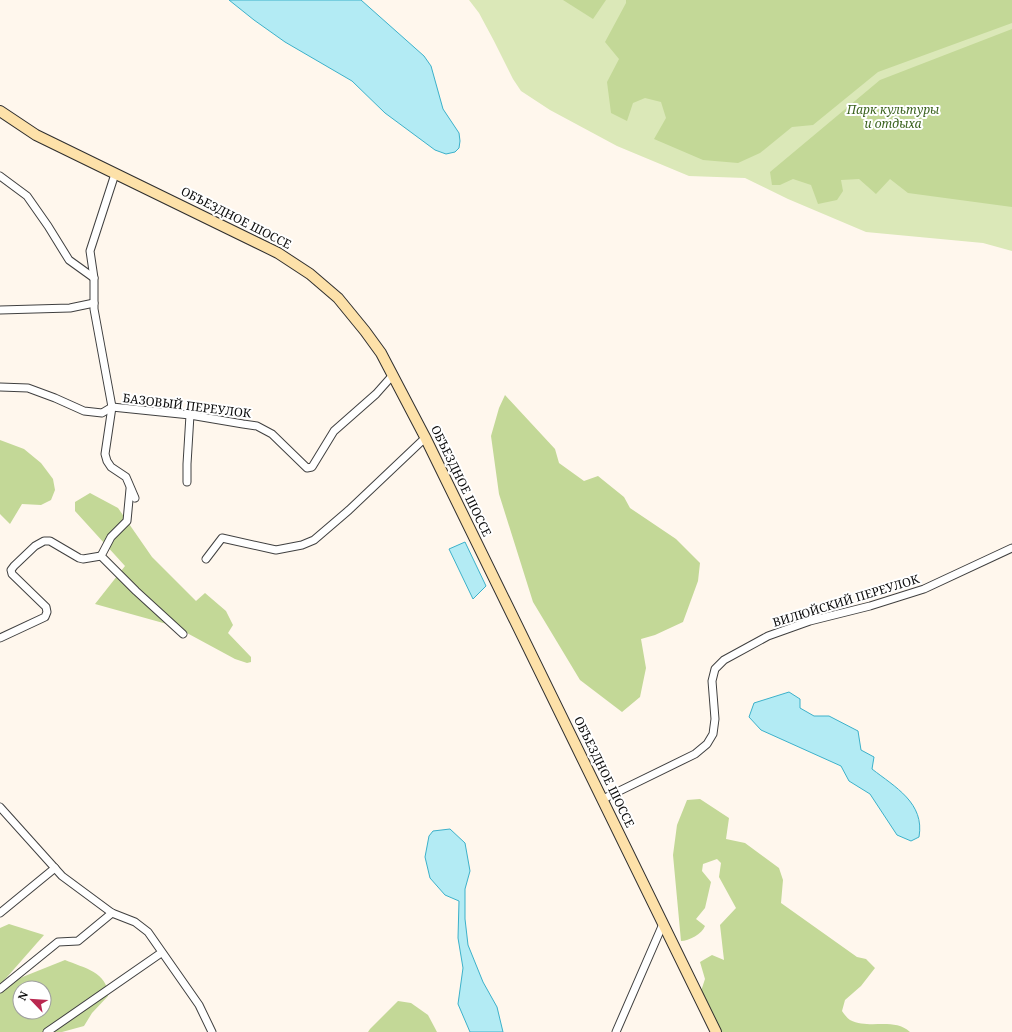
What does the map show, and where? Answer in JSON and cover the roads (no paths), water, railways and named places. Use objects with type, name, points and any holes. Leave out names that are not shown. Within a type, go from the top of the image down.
[{"type":"main road","name":"ОБЪЕЗДНОЕ ШОССЕ","points":[[0,111],[36,135],[278,253],[310,274],[338,298],[365,331],[381,353],[425,438],[716,1032]]},
{"type":"street","points":[[115,174],[90,251],[94,278],[96,323],[112,407],[105,454],[106,461],[111,467],[126,477],[135,498]]},
{"type":"street","points":[[0,176],[27,196],[69,260],[94,278]]},
{"type":"street","points":[[0,310],[70,308],[94,303]]},
{"type":"street","name":"БАЗОВЫЙ ПЕРЕУЛОК","points":[[0,387],[28,388],[84,411],[102,413],[112,407],[190,415],[257,426],[272,434],[307,468],[309,468],[312,467],[334,431],[376,394],[392,376]]},
{"type":"street","points":[[187,482],[190,415]]},
{"type":"street","points":[[206,559],[222,538],[276,550],[302,545],[314,540],[349,510],[425,438]]},
{"type":"street","points":[[101,556],[111,537],[127,521],[130,487]]},
{"type":"street","points":[[0,638],[45,617],[47,612],[46,607],[12,574],[11,570],[35,546],[44,541],[50,541],[79,558],[83,559],[101,556]]},
{"type":"street","name":"ВИЛЮЙСКИЙ ПЕРЕУЛОК","points":[[603,800],[695,754],[708,744],[713,734],[715,719],[712,681],[715,669],[724,660],[768,636],[810,620],[870,606],[924,589],[1012,548]]},
{"type":"street","points":[[101,556],[136,592],[183,634]]},
{"type":"street","points":[[0,807],[62,876],[112,913],[135,922],[148,932],[161,953],[199,1005],[211,1031]]},
{"type":"street","points":[[0,913],[55,868]]},
{"type":"street","points":[[0,989],[58,942],[78,941],[112,913]]},
{"type":"street","points":[[616,1032],[663,924]]},
{"type":"street","points":[[47,1032],[161,953]]},
{"type":"water","points":[[229,0],[361,0],[424,56],[431,66],[443,109],[459,133],[459,148],[455,152],[446,154],[435,150],[385,113],[352,81],[285,42]]},
{"type":"water","points":[[465,542],[486,586],[473,599],[449,549]]},
{"type":"water","points":[[789,692],[800,699],[800,708],[814,716],[829,716],[858,731],[861,750],[874,757],[872,769],[899,789],[913,805],[920,825],[919,837],[911,841],[897,835],[870,794],[849,781],[841,766],[761,730],[749,717],[754,703]]},
{"type":"water","points":[[450,829],[465,843],[470,871],[465,889],[465,919],[468,945],[483,982],[497,1007],[503,1032],[470,1032],[458,1004],[463,968],[458,938],[459,901],[445,895],[430,878],[425,857],[429,836],[433,831]]},
{"type":"park label","name":"Парк культуры и отдыха","points":[[893,117]]}]
